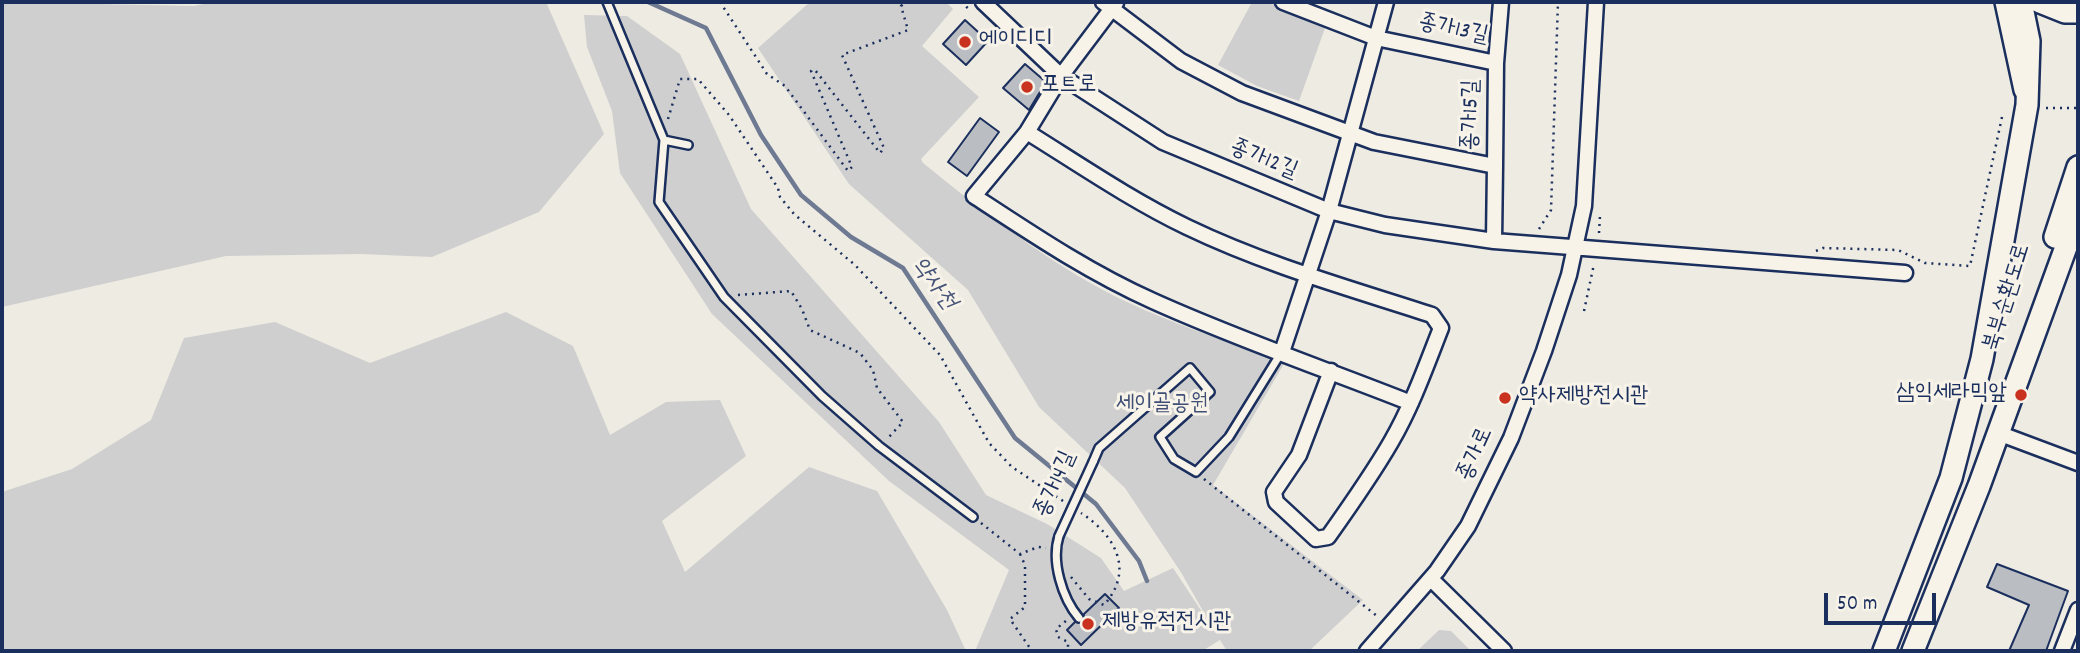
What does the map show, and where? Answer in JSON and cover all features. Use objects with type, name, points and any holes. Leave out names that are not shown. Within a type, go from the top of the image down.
[{"type":"main road","points":[[2005,2],[2037,106]]},
{"type":"main road","points":[[1884,651],[1929,540],[1968,419],[2017,176],[2037,106],[2021,2]]},
{"type":"main road","points":[[2040,2],[2066,12],[2078,12]]},
{"type":"main road","name":"북부순환도로","points":[[1979,486],[2078,167]]},
{"type":"main road","name":"북부순환도로","points":[[1913,651],[1979,486],[2078,214]]},
{"type":"street","name":"종가12길","points":[[983,2],[1061,76],[1163,142],[1329,211],[1385,225],[1494,241],[1575,248]]},
{"type":"street","name":"종가13길","points":[[1283,2],[1376,38],[1496,63]]},
{"type":"street","points":[[1282,352],[1329,211],[1386,2]]},
{"type":"street","name":"종가15길","points":[[1110,4],[1181,61],[1213,80],[1350,135],[1495,166],[1496,63],[1501,2]]},
{"type":"street","name":"종가로","points":[[1367,651],[1431,579],[1468,526],[1511,438],[1569,275],[1584,206],[1596,2]]},
{"type":"street","points":[[1110,4],[1027,132],[974,197],[1068,257],[1153,301],[1411,403]]},
{"type":"street","points":[[1027,132],[1120,191],[1186,226],[1308,275],[1432,314],[1441,328],[1411,403],[1366,484],[1328,537],[1316,539],[1276,502],[1274,492],[1299,455],[1331,371]]},
{"type":"street","points":[[1494,241],[1495,166]]},
{"type":"street","points":[[1575,248],[1905,273]]},
{"type":"street","points":[[1998,433],[2078,463]]},
{"type":"street","points":[[1431,579],[1504,651]]},
{"type":"street","points":[[2062,651],[2078,610]]},
{"type":"lane","points":[[609,5],[664,140],[659,202],[724,297],[822,396],[879,446],[973,517]]},
{"type":"lane","points":[[664,140],[688,145]]},
{"type":"lane","points":[[1196,472],[1229,437],[1282,352]]},
{"type":"lane","name":"종가14길","points":[[1077,616],[1059,577],[1055,550],[1098,448],[1190,368],[1210,392],[1160,437],[1174,459],[1196,472]]},
{"type":"path","points":[[720,2],[767,74],[785,86],[848,171],[852,167],[811,71],[815,70],[880,153],[884,148],[842,55],[908,30],[901,6],[906,2]]},
{"type":"path","points":[[1528,228],[1539,229],[1551,210],[1559,2]]},
{"type":"path","points":[[664,140],[680,79],[698,79],[729,115],[778,188],[780,197],[794,214],[855,265],[940,355],[989,443],[1012,467],[1066,503]]},
{"type":"path","points":[[2037,106],[2078,108]]},
{"type":"path","points":[[1788,264],[1823,248],[1898,250],[1925,263],[1970,266],[2002,117]]},
{"type":"path","points":[[1584,310],[1597,250],[1600,216]]},
{"type":"path","points":[[724,297],[767,291],[791,291],[810,330],[860,353],[873,370],[877,388],[903,422],[879,446]]},
{"type":"path","points":[[1196,472],[1390,626]]},
{"type":"path","points":[[1066,571],[1089,599],[1104,605],[1115,592],[1121,571],[1117,549],[1098,525],[1077,510]]},
{"type":"path","points":[[973,517],[1020,554],[1025,565],[1025,607],[1010,619],[1032,651]]},
{"type":"path","points":[[1020,554],[1038,547],[1055,550]]},
{"type":"path","points":[[1063,651],[1068,648],[1068,642],[1058,637],[1056,629],[1077,616]]},
{"type":"green space","points":[[2,2],[194,6],[213,2],[546,2],[604,134],[539,212],[432,257],[361,254],[226,256],[2,307]]},
{"type":"green space","name":"세이골공원","points":[[810,2],[946,2],[953,9],[922,46],[979,97],[921,159],[923,163],[1032,246],[1101,289],[1169,320],[1285,362],[1213,485],[1363,600],[1309,651],[1227,651],[1220,640],[1202,651],[975,651],[1009,570],[889,481],[712,314],[620,173],[612,111],[587,47],[584,15],[627,16],[680,54],[751,209],[939,422],[986,495],[1047,524],[1101,558],[1124,591],[1173,568],[1212,627],[1182,574],[1125,488],[1039,407],[968,290],[849,184],[758,48]]},
{"type":"green space","points":[[1252,2],[1267,2],[1325,28],[1299,101],[1257,86],[1218,65]]},
{"type":"green space","points":[[506,312],[573,346],[610,435],[666,402],[720,400],[746,456],[662,521],[685,572],[809,467],[877,491],[947,610],[966,651],[2,651],[2,492],[72,469],[151,420],[184,338],[275,322],[370,363]]},
{"type":"green space","points":[[1439,630],[1451,631],[1471,651],[1417,651]]},
{"type":"building","name":"에이디디","points":[[965,20],[988,41],[966,65],[943,44]]},
{"type":"building","name":"포트로","points":[[1025,64],[1046,82],[1029,110],[1003,88]]},
{"type":"building","points":[[980,118],[999,132],[967,176],[948,162]]},
{"type":"building","points":[[1997,564],[2068,591],[2046,651],[2009,651],[2029,605],[1987,587]]},
{"type":"building","name":"제방유적전시관","points":[[1105,594],[1119,608],[1081,645],[1067,630],[1075,622],[1083,622],[1084,614]]},
{"type":"waterway","name":"약사천","points":[[648,2],[706,28],[761,135],[801,195],[851,237],[903,268],[1015,438],[1096,504],[1139,561],[1147,581]]},
{"type":"place","name":"에이디디","points":[[965,42]]},
{"type":"place","name":"포트로","points":[[1027,87]]},
{"type":"place","name":"삼익세라믹앞","points":[[2021,395]]},
{"type":"place","name":"약사제방전시관","points":[[1505,398]]},
{"type":"place","name":"제방유적전시관","points":[[1088,624]]}]
